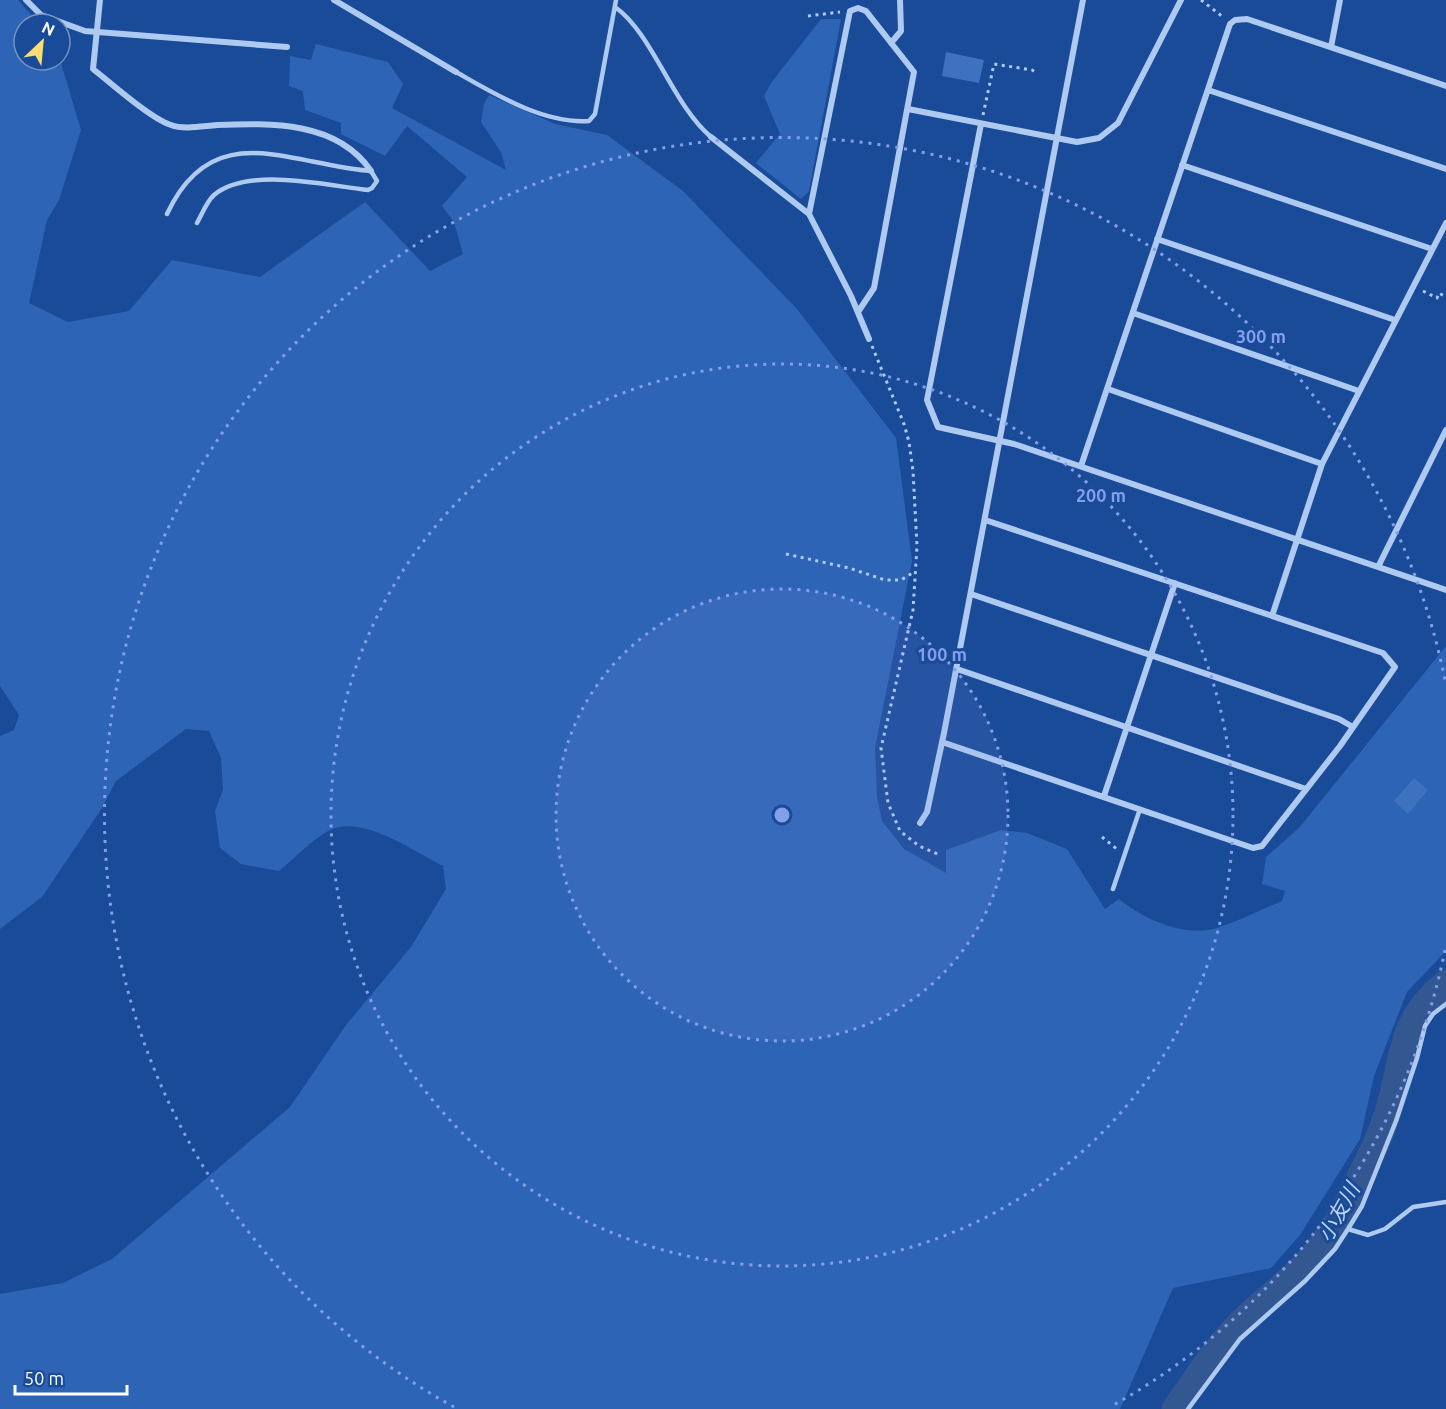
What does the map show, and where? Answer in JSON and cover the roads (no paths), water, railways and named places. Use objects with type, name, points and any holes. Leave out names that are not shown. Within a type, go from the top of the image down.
[{"type":"street","points":[[26,0],[41,15],[54,21],[97,32],[287,47]]},
{"type":"street","points":[[100,0],[93,69],[121,92],[170,125],[266,123],[302,128],[352,148],[360,154],[371,171]]},
{"type":"street","points":[[334,0],[456,72]]},
{"type":"street","points":[[891,43],[901,31],[900,0]]},
{"type":"street","points":[[920,824],[927,812],[957,669],[1083,0]]},
{"type":"street","points":[[908,109],[1057,139],[1091,141],[1113,129],[1181,0]]},
{"type":"street","points":[[1331,47],[1340,0]]},
{"type":"street","points":[[809,214],[850,11],[858,8],[866,11],[914,72],[874,288],[858,312]]},
{"type":"street","points":[[1080,466],[1108,389],[1227,30],[1235,20],[1247,19],[1446,86]]},
{"type":"street","points":[[1208,90],[1446,169]]},
{"type":"street","points":[[981,124],[927,400],[938,427],[1000,440],[1446,589]]},
{"type":"street","points":[[711,137],[809,214],[869,339]]},
{"type":"street","points":[[1182,165],[1432,249]]},
{"type":"street","points":[[1272,616],[1322,464],[1446,223]]},
{"type":"street","points":[[1157,239],[1395,320]]},
{"type":"street","points":[[1133,313],[1359,391]]},
{"type":"street","points":[[1108,389],[1322,464]]},
{"type":"street","points":[[1378,567],[1446,430]]},
{"type":"street","points":[[942,742],[1140,808],[1253,849],[1262,846],[1353,727],[1395,667],[1383,653],[985,520]]},
{"type":"street","points":[[1104,796],[1175,584]]},
{"type":"street","points":[[971,594],[1339,719],[1353,727]]},
{"type":"street","points":[[957,669],[1306,789]]},
{"type":"lane","points":[[456,72],[517,104],[570,122],[590,121],[595,114],[616,0]]},
{"type":"lane","points":[[615,7],[632,24],[688,113],[711,137]]},
{"type":"lane","points":[[167,214],[194,173],[225,155],[249,151],[281,154],[371,171],[377,181],[375,186],[368,189],[283,180],[236,185],[213,196],[196,223]]},
{"type":"lane","points":[[1113,889],[1140,808]]},
{"type":"lane","points":[[1188,1409],[1240,1340],[1305,1281],[1335,1249],[1348,1229],[1362,1206],[1396,1121],[1425,1026],[1433,1014],[1446,1004]]},
{"type":"lane","points":[[1348,1229],[1368,1235],[1385,1229],[1413,1207],[1446,1202]]},
{"type":"waterway","name":"小友川","points":[[1175,1409],[1212,1356],[1236,1328],[1302,1268],[1318,1250],[1340,1217],[1382,1130],[1410,1030],[1430,998],[1446,983]]}]
